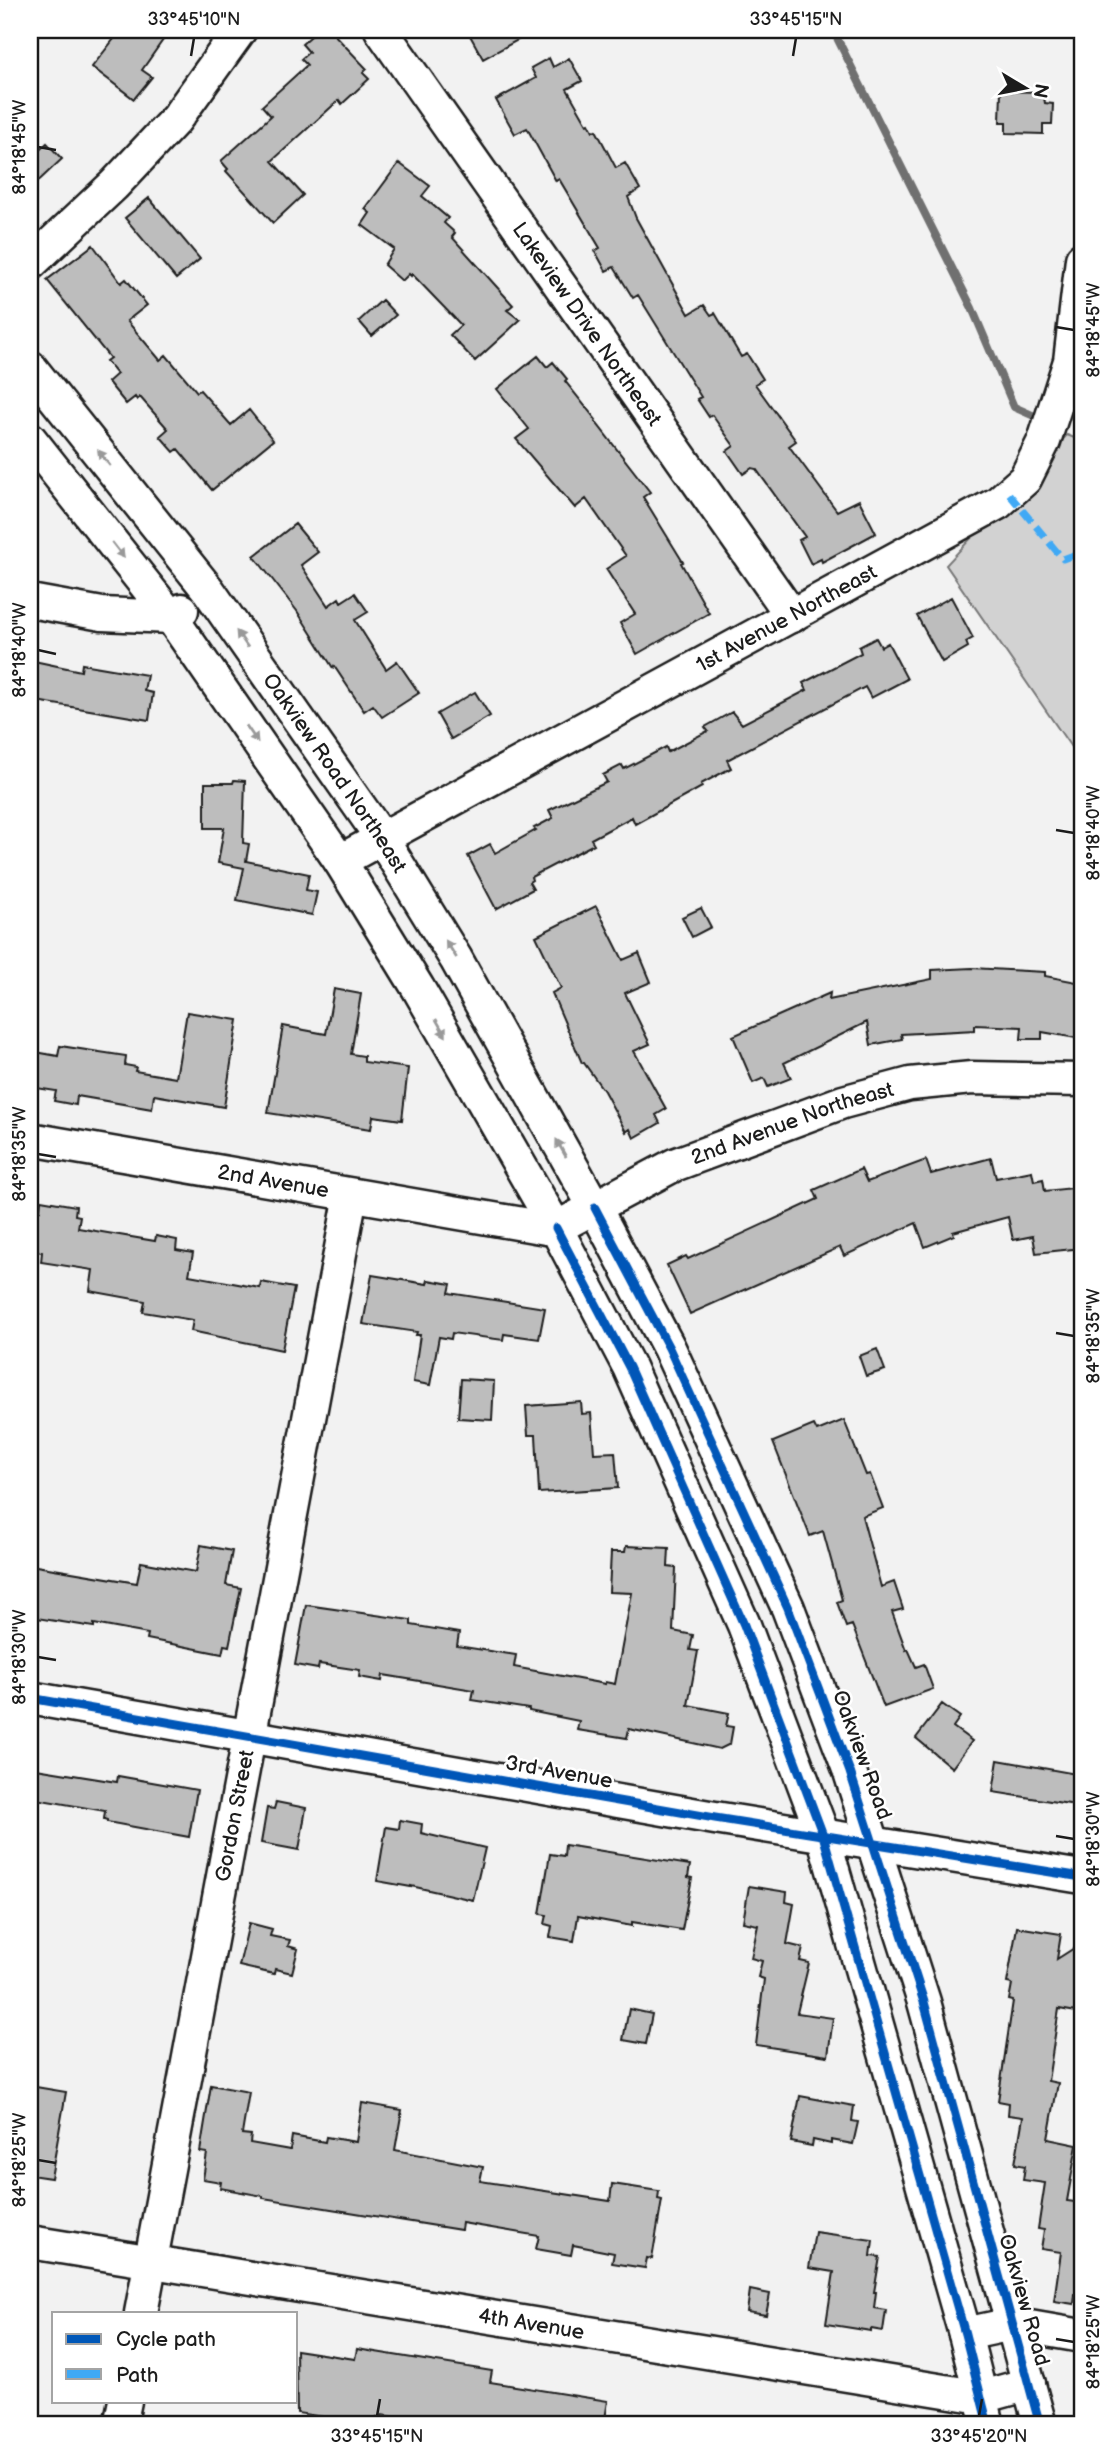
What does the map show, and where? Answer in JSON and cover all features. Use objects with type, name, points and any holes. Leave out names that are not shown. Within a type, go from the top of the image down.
[{"type":"street","points":[[30,264],[114,185],[176,119],[240,30]]},
{"type":"street","name":"Lakeview Drive Northeast","points":[[381,30],[792,616]]},
{"type":"street","name":"1st Avenue Northeast","points":[[340,861],[998,503],[1026,479],[1044,441],[1070,361],[1082,259]]},
{"type":"street","name":"Oakview Road Northeast","points":[[30,367],[209,591],[381,837],[457,959],[595,1208]]},
{"type":"street","name":"Oakview Road Northeast","points":[[30,439],[171,617],[340,861],[418,988],[556,1227]]},
{"type":"street","points":[[30,601],[102,614],[171,617],[209,591]]},
{"type":"street","name":"2nd Avenue Northeast","points":[[517,1224],[541,1228],[556,1227],[674,1165],[843,1102],[910,1084],[972,1078],[1082,1080]]},
{"type":"street","name":"2nd Avenue","points":[[30,1139],[517,1224]]},
{"type":"street","name":"Gordon Street","points":[[141,2312],[351,1195]]},
{"type":"street","name":"Oakview Road","points":[[595,1208],[669,1348],[788,1608],[850,1772],[924,2002],[1040,2425]]},
{"type":"street","points":[[556,1227],[629,1367],[744,1625],[823,1835],[985,2411]]},
{"type":"street","name":"3rd Avenue","points":[[30,1698],[875,1844],[1082,1877]]},
{"type":"street","name":"4th Avenue","points":[[30,2242],[985,2411],[1030,2384]]},
{"type":"street","points":[[965,2334],[1012,2324],[1082,2336]]},
{"type":"street","points":[[120,2425],[125,2402]]},
{"type":"shaded area","points":[[1067,435],[1082,441],[1082,763],[946,565]]},
{"type":"building","points":[[121,30],[170,30],[142,70],[152,77],[134,99],[92,67]]},
{"type":"building","points":[[318,30],[330,30],[367,69],[363,73],[369,79],[342,104],[339,100],[272,161],[303,195],[273,223],[226,171],[228,169],[221,161],[271,116],[262,106],[307,65],[301,59],[309,52],[302,44]]},
{"type":"building","points":[[467,30],[536,30],[483,59]]},
{"type":"building","points":[[549,58],[553,67],[569,58],[582,81],[567,89],[587,124],[589,123],[593,131],[596,130],[616,168],[625,163],[640,189],[628,197],[636,218],[689,314],[704,305],[711,315],[715,313],[741,357],[747,354],[763,379],[755,384],[796,441],[789,446],[837,511],[859,500],[876,533],[822,562],[821,559],[811,564],[799,540],[805,537],[756,469],[752,468],[743,474],[727,451],[734,446],[697,399],[701,397],[638,295],[633,298],[614,267],[606,271],[595,251],[600,248],[559,179],[556,181],[527,128],[515,134],[496,100],[536,78],[531,68]]},
{"type":"building","points":[[1001,91],[1043,92],[1045,103],[1053,104],[1052,124],[1043,124],[1043,134],[1006,133],[1006,122],[1000,122]]},
{"type":"building","points":[[47,143],[62,159],[30,189],[30,159]]},
{"type":"building","points":[[399,163],[430,186],[422,196],[448,218],[444,223],[455,233],[452,237],[513,305],[507,310],[520,320],[475,361],[450,335],[461,325],[412,274],[402,281],[384,265],[394,249],[362,225],[370,213],[365,209]]},
{"type":"building","points":[[149,198],[200,259],[176,279],[125,218]]},
{"type":"building","points":[[93,245],[121,283],[126,279],[147,305],[127,321],[160,360],[166,355],[197,392],[200,390],[231,425],[249,410],[273,440],[212,490],[178,449],[174,452],[160,436],[168,429],[140,397],[137,400],[135,397],[126,404],[108,382],[117,374],[106,361],[110,358],[47,280]]},
{"type":"building","points":[[382,300],[396,315],[372,336],[359,321]]},
{"type":"building","points":[[538,356],[547,367],[553,362],[567,379],[565,381],[650,492],[643,497],[683,562],[681,563],[709,613],[637,654],[620,623],[635,614],[606,569],[626,556],[586,499],[575,508],[516,439],[529,429],[497,389]]},
{"type":"building","points":[[295,524],[318,552],[301,565],[328,606],[339,598],[341,602],[355,593],[368,612],[355,620],[386,669],[397,661],[419,693],[382,717],[373,705],[364,711],[297,611],[254,556]]},
{"type":"building","points":[[951,597],[973,638],[966,642],[968,647],[942,662],[917,616]]},
{"type":"building","points":[[876,638],[881,647],[888,643],[907,679],[871,698],[865,687],[727,760],[731,768],[701,784],[702,787],[635,824],[632,817],[591,839],[594,844],[531,877],[529,882],[533,889],[496,909],[468,856],[490,844],[495,853],[536,830],[534,828],[553,818],[549,810],[607,782],[603,775],[622,765],[624,769],[666,747],[668,752],[708,731],[705,727],[732,712],[742,724],[807,690],[803,683],[861,653],[859,647]]},
{"type":"building","points":[[34,661],[81,671],[82,664],[147,675],[144,691],[153,693],[149,720],[30,700],[30,671],[33,672]]},
{"type":"building","points":[[475,692],[490,716],[451,739],[437,714]]},
{"type":"building","points":[[234,780],[245,781],[243,843],[249,844],[246,861],[309,874],[306,890],[317,892],[312,915],[237,900],[244,868],[218,863],[224,828],[205,828],[205,783],[233,783]]},
{"type":"building","points":[[596,906],[623,960],[639,953],[651,982],[625,993],[650,1044],[634,1051],[666,1109],[656,1115],[660,1123],[634,1138],[630,1129],[626,1132],[604,1091],[582,1063],[552,993],[561,988],[536,936]]},
{"type":"building","points":[[701,908],[711,927],[692,937],[682,917]]},
{"type":"building","points":[[972,968],[1045,972],[1045,976],[1082,983],[1082,1039],[1042,1032],[1042,1039],[1021,1039],[1022,1027],[975,1025],[975,1030],[901,1034],[902,1039],[871,1045],[867,1022],[784,1063],[791,1078],[768,1087],[764,1078],[753,1083],[733,1036],[830,993],[829,1000],[932,979],[932,970]]},
{"type":"building","points":[[334,989],[361,994],[351,1054],[364,1056],[364,1062],[408,1068],[402,1120],[373,1116],[371,1129],[268,1113],[283,1026],[326,1034]]},
{"type":"building","points":[[187,1012],[238,1020],[224,1107],[154,1095],[152,1109],[77,1096],[76,1105],[54,1101],[56,1091],[30,1087],[30,1051],[58,1056],[60,1046],[126,1056],[125,1065],[136,1067],[135,1071],[176,1078]]},
{"type":"building","points":[[991,1158],[996,1178],[1032,1171],[1034,1181],[1043,1179],[1045,1191],[1082,1187],[1082,1248],[1036,1253],[1033,1236],[1013,1240],[1008,1217],[953,1232],[954,1235],[925,1247],[916,1223],[844,1256],[840,1247],[690,1314],[667,1265],[686,1256],[688,1259],[818,1199],[814,1190],[861,1169],[867,1182],[926,1160],[931,1174]]},
{"type":"building","points":[[41,1200],[76,1206],[75,1215],[80,1216],[78,1228],[155,1241],[156,1236],[177,1240],[176,1250],[193,1253],[189,1275],[260,1288],[261,1282],[294,1288],[282,1350],[191,1331],[193,1320],[143,1312],[145,1301],[90,1291],[93,1270],[41,1262],[42,1252],[30,1250],[30,1221],[34,1209],[40,1210]]},
{"type":"building","points":[[372,1275],[427,1284],[428,1280],[451,1284],[449,1293],[545,1308],[539,1339],[504,1334],[503,1340],[452,1333],[451,1339],[439,1337],[430,1385],[413,1382],[420,1335],[416,1335],[417,1332],[363,1324]]},
{"type":"building","points":[[877,1349],[885,1370],[866,1376],[859,1356]]},
{"type":"building","points":[[461,1379],[494,1381],[492,1420],[458,1418]]},
{"type":"building","points":[[581,1402],[582,1414],[591,1413],[594,1453],[615,1452],[618,1488],[539,1493],[536,1435],[528,1435],[526,1406]]},
{"type":"building","points":[[844,1420],[866,1475],[870,1474],[883,1508],[862,1516],[881,1587],[894,1582],[903,1609],[892,1612],[906,1650],[908,1649],[916,1667],[924,1664],[933,1689],[884,1707],[852,1625],[846,1627],[837,1602],[842,1600],[823,1531],[810,1536],[773,1442],[814,1425],[817,1431]]},
{"type":"building","points":[[201,1545],[232,1551],[226,1585],[241,1588],[229,1646],[224,1645],[222,1654],[147,1639],[148,1634],[94,1624],[94,1627],[30,1617],[30,1565],[137,1583],[141,1562],[196,1572]]},
{"type":"building","points":[[626,1546],[669,1548],[668,1567],[676,1568],[673,1631],[693,1635],[690,1650],[698,1651],[688,1705],[729,1713],[726,1726],[733,1727],[730,1744],[720,1749],[629,1729],[627,1738],[577,1730],[579,1721],[529,1709],[472,1700],[474,1690],[383,1675],[382,1681],[359,1677],[360,1670],[319,1664],[318,1669],[295,1665],[306,1605],[411,1620],[411,1625],[459,1633],[457,1646],[516,1655],[514,1667],[615,1684],[632,1593],[609,1592],[611,1552],[625,1552]]},
{"type":"building","points":[[942,1704],[960,1717],[953,1727],[972,1741],[952,1768],[916,1738]]},
{"type":"building","points":[[998,1760],[1082,1775],[1082,1806],[993,1792]]},
{"type":"building","points":[[30,1768],[117,1782],[118,1776],[197,1790],[189,1837],[107,1822],[104,1819],[105,1811],[30,1798]]},
{"type":"building","points":[[276,1802],[306,1808],[299,1850],[261,1843],[267,1808],[274,1809]]},
{"type":"building","points":[[400,1820],[422,1824],[421,1833],[485,1848],[473,1900],[377,1881],[386,1827],[399,1829]]},
{"type":"building","points":[[565,1845],[690,1865],[688,1877],[692,1878],[682,1930],[632,1922],[632,1926],[578,1916],[574,1941],[550,1937],[552,1926],[545,1924],[547,1915],[540,1914],[550,1854],[564,1856]]},
{"type":"building","points":[[749,1886],[787,1892],[786,1902],[794,1904],[787,1944],[803,1948],[800,1961],[809,1963],[797,2013],[833,2018],[828,2056],[756,2045],[764,1979],[758,1977],[762,1961],[751,1958],[758,1925],[743,1922]]},
{"type":"building","points":[[249,1923],[272,1929],[270,1936],[290,1940],[288,1946],[298,1949],[292,1973],[275,1969],[274,1974],[239,1966]]},
{"type":"building","points":[[1017,1927],[1061,1934],[1057,1959],[1082,1943],[1082,2013],[1059,2009],[1048,2081],[1058,2083],[1048,2139],[1077,2145],[1067,2201],[1082,2203],[1082,2295],[1075,2294],[1074,2304],[1054,2301],[1061,2252],[1041,2249],[1044,2230],[1038,2229],[1045,2183],[1023,2180],[1025,2166],[1015,2164],[1023,2117],[1008,2115],[1009,2103],[998,2101],[1013,2001],[1009,2000],[1012,1984],[1007,1983]]},
{"type":"building","points":[[629,2009],[652,2014],[646,2044],[623,2040]]},
{"type":"building","points":[[211,2085],[249,2092],[242,2134],[251,2135],[250,2143],[290,2150],[292,2136],[325,2142],[326,2137],[356,2142],[362,2103],[402,2110],[395,2150],[483,2167],[480,2181],[610,2201],[612,2184],[659,2191],[658,2199],[662,2200],[652,2259],[647,2258],[645,2268],[612,2263],[614,2253],[573,2245],[571,2255],[536,2249],[539,2236],[462,2223],[461,2230],[263,2198],[220,2188],[221,2182],[203,2179],[207,2153],[200,2152]]},
{"type":"building","points":[[30,2086],[66,2092],[51,2178],[30,2175]]},
{"type":"building","points":[[800,2096],[854,2106],[852,2121],[858,2122],[853,2144],[831,2140],[831,2144],[813,2140],[812,2146],[791,2142]]},
{"type":"building","points":[[815,2232],[873,2240],[871,2256],[880,2257],[874,2308],[886,2310],[883,2331],[826,2324],[834,2272],[809,2268]]},
{"type":"building","points":[[750,2290],[770,2294],[766,2315],[747,2312]]},
{"type":"building","points":[[357,2349],[492,2371],[490,2382],[608,2401],[604,2425],[444,2425],[382,2415],[381,2418],[377,2417],[376,2425],[297,2413],[298,2350],[355,2359]]},
{"type":"waterway","points":[[833,30],[972,308],[1014,407],[1032,415]]},
{"type":"waterway","points":[[1080,423],[1082,450]]},
{"type":"marked path","points":[[1009,494],[1063,559],[1082,552]]},
{"type":"cycle path","points":[[595,1208],[669,1348],[788,1608],[850,1772],[924,2002],[1040,2425]]},
{"type":"cycle path","points":[[556,1228],[629,1367],[744,1625],[823,1835],[965,2334],[988,2425]]},
{"type":"cycle path","points":[[30,1698],[715,1818],[1082,1877]]}]
